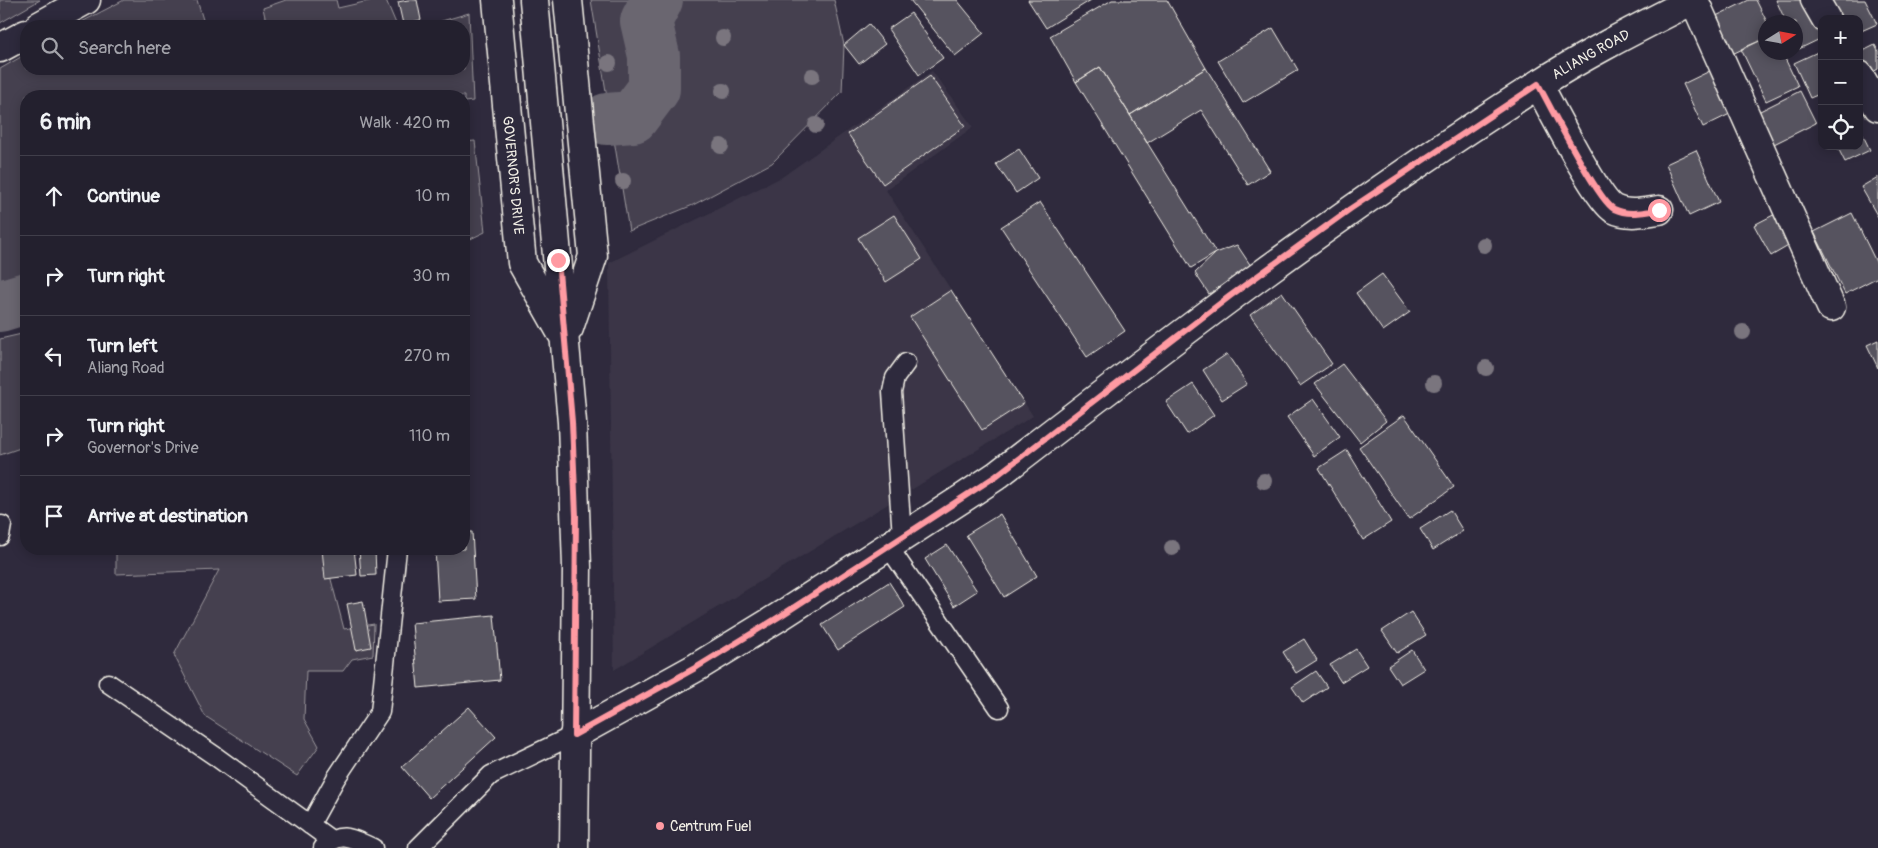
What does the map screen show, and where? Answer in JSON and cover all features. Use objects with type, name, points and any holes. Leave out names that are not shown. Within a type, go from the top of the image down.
[{"type":"street","points":[[51,20],[86,0]]},
{"type":"street","name":"GOVERNOR'S DRIVE","points":[[497,0],[522,263],[566,339]]},
{"type":"street","name":"GOVERNOR'S DRIVE","points":[[534,0],[572,422],[577,559],[574,848]]},
{"type":"street","name":"GOVERNOR'S DRIVE","points":[[566,339],[593,256],[568,0]]},
{"type":"street","points":[[1694,0],[1831,307]]},
{"type":"street","name":"ALIANG ROAD","points":[[574,735],[697,667],[996,476],[1230,296],[1350,209],[1538,84],[1694,0]]},
{"type":"street","points":[[1815,0],[1824,15]]},
{"type":"street","points":[[0,48],[20,37]]},
{"type":"street","points":[[1863,82],[1878,107]]},
{"type":"street","points":[[1538,84],[1586,172],[1612,208],[1626,213],[1659,210]]},
{"type":"lane","points":[[906,363],[895,378],[892,392],[895,542],[999,708]]},
{"type":"lane","points":[[0,526],[2,525],[0,536]]},
{"type":"lane","points":[[310,825],[336,778],[380,712],[396,555]]},
{"type":"lane","points":[[108,683],[310,825],[327,844],[345,836],[373,848]]},
{"type":"lane","points":[[418,848],[491,776],[520,759],[574,735]]},
{"type":"shaded area","points":[[0,0],[40,0],[0,23]]},
{"type":"shaded area","points":[[124,0],[197,0],[203,20],[86,20]]},
{"type":"shaded area","points":[[286,0],[336,0],[338,8],[373,0],[386,0],[394,20],[266,20],[263,8]]},
{"type":"shaded area","points":[[591,0],[834,0],[844,45],[842,92],[772,163],[693,205],[629,231]]},
{"type":"shaded area","points":[[469,13],[469,20],[445,20]]},
{"type":"shaded area","points":[[470,35],[473,101],[470,101],[470,90],[20,90],[20,283],[0,288],[0,69],[20,57],[20,75],[470,75]]},
{"type":"shaded area","points":[[932,71],[973,127],[886,190],[1033,416],[614,670],[609,263],[782,177]]},
{"type":"shaded area","points":[[470,141],[475,141],[485,232],[470,239]]},
{"type":"shaded area","points":[[20,334],[20,448],[0,455],[0,339]]},
{"type":"shaded area","points":[[116,555],[325,555],[344,629],[374,624],[373,655],[352,659],[343,671],[306,671],[304,719],[319,746],[297,776],[205,716],[174,655],[219,570],[116,574]]},
{"type":"building","points":[[417,0],[421,20],[402,20],[398,2]]},
{"type":"building","points":[[910,0],[957,0],[984,33],[955,56]]},
{"type":"building","points":[[1028,0],[1091,0],[1046,28]]},
{"type":"building","points":[[1112,0],[1167,0],[1206,68],[1130,115],[1100,67],[1076,82],[1050,36]]},
{"type":"building","points":[[1749,0],[1756,0],[1764,15],[1758,15],[1758,42],[1728,56],[1710,19]]},
{"type":"building","points":[[1776,0],[1807,0],[1818,24],[1818,40],[1803,47],[1803,15],[1783,15]]},
{"type":"building","points":[[1831,0],[1865,0],[1877,24],[1863,30],[1863,15],[1839,15]]},
{"type":"building","points":[[911,13],[943,58],[919,75],[888,29]]},
{"type":"building","points":[[869,24],[885,44],[859,64],[844,45]]},
{"type":"building","points":[[1273,28],[1298,70],[1243,103],[1218,61]]},
{"type":"building","points":[[1758,42],[1758,60],[1786,60],[1798,86],[1766,101],[1741,49]]},
{"type":"building","points":[[1875,45],[1878,51],[1878,69],[1868,75],[1863,63],[1863,51]]},
{"type":"building","points":[[1818,52],[1818,95],[1810,98],[1794,63]]},
{"type":"building","points":[[1100,67],[1216,253],[1191,268],[1076,82]]},
{"type":"building","points":[[1206,68],[1270,171],[1248,185],[1201,110],[1147,143],[1130,115]]},
{"type":"building","points":[[1716,68],[1736,111],[1703,127],[1683,84]]},
{"type":"building","points":[[930,76],[965,126],[883,184],[848,134]]},
{"type":"building","points":[[1800,91],[1816,123],[1772,145],[1756,113]]},
{"type":"building","points":[[1863,135],[1870,150],[1845,162],[1839,150],[1863,150]]},
{"type":"building","points":[[1019,149],[1038,178],[1016,193],[996,164]]},
{"type":"building","points":[[1696,150],[1719,202],[1689,216],[1666,164]]},
{"type":"building","points":[[1878,177],[1878,217],[1861,187]]},
{"type":"building","points":[[1040,202],[1125,331],[1087,357],[1001,227]]},
{"type":"building","points":[[1781,211],[1797,241],[1771,256],[1754,225]]},
{"type":"building","points":[[1852,213],[1878,266],[1878,277],[1845,294],[1814,232]]},
{"type":"building","points":[[894,215],[922,259],[886,282],[858,238]]},
{"type":"building","points":[[1237,245],[1251,266],[1209,294],[1195,273],[1216,253]]},
{"type":"building","points":[[1382,274],[1410,312],[1383,331],[1356,293]]},
{"type":"building","points":[[951,290],[1024,403],[982,430],[910,317]]},
{"type":"building","points":[[1282,292],[1332,364],[1300,386],[1250,315]]},
{"type":"building","points":[[1878,340],[1878,368],[1867,345]]},
{"type":"building","points":[[1227,354],[1247,384],[1222,400],[1203,370]]},
{"type":"building","points":[[1342,364],[1386,421],[1360,442],[1315,384]]},
{"type":"building","points":[[1193,384],[1214,415],[1187,434],[1166,402]]},
{"type":"building","points":[[1313,399],[1340,437],[1314,456],[1287,417]]},
{"type":"building","points":[[1404,415],[1454,487],[1409,519],[1359,447]]},
{"type":"building","points":[[1347,450],[1391,522],[1363,540],[1319,468]]},
{"type":"building","points":[[1450,510],[1463,531],[1433,550],[1420,529]]},
{"type":"building","points":[[1000,514],[1037,576],[1004,597],[966,535]]},
{"type":"building","points":[[470,532],[472,532],[476,599],[438,601],[435,555],[470,555]]},
{"type":"building","points":[[947,545],[977,591],[954,606],[925,559]]},
{"type":"building","points":[[323,555],[355,555],[357,575],[325,579]]},
{"type":"building","points":[[359,555],[375,555],[376,575],[361,576]]},
{"type":"building","points":[[889,582],[905,607],[838,650],[822,625]]},
{"type":"building","points":[[363,601],[371,647],[356,650],[347,604]]},
{"type":"building","points":[[1411,612],[1426,635],[1397,653],[1382,631]]},
{"type":"building","points":[[494,615],[500,680],[418,688],[412,623]]},
{"type":"building","points":[[1304,639],[1317,660],[1296,673],[1283,652]]},
{"type":"building","points":[[1356,649],[1367,666],[1341,682],[1330,665]]},
{"type":"building","points":[[1412,650],[1424,669],[1400,684],[1388,666]]},
{"type":"building","points":[[1316,671],[1327,687],[1303,703],[1292,687]]},
{"type":"building","points":[[469,707],[496,737],[429,798],[402,767]]},
{"type":"waterway","points":[[607,119],[633,117],[654,89],[654,56],[646,21],[657,0]]},
{"type":"waterway","points":[[0,306],[20,300]]},
{"type":"place","name":"Centrum Fuel","points":[[660,826]]},
{"type":"route","points":[[558,260],[572,422],[576,516],[574,735],[697,667],[782,615],[996,476],[1230,296],[1350,209],[1538,84],[1586,172],[1612,208],[1626,213],[1659,210]]}]
